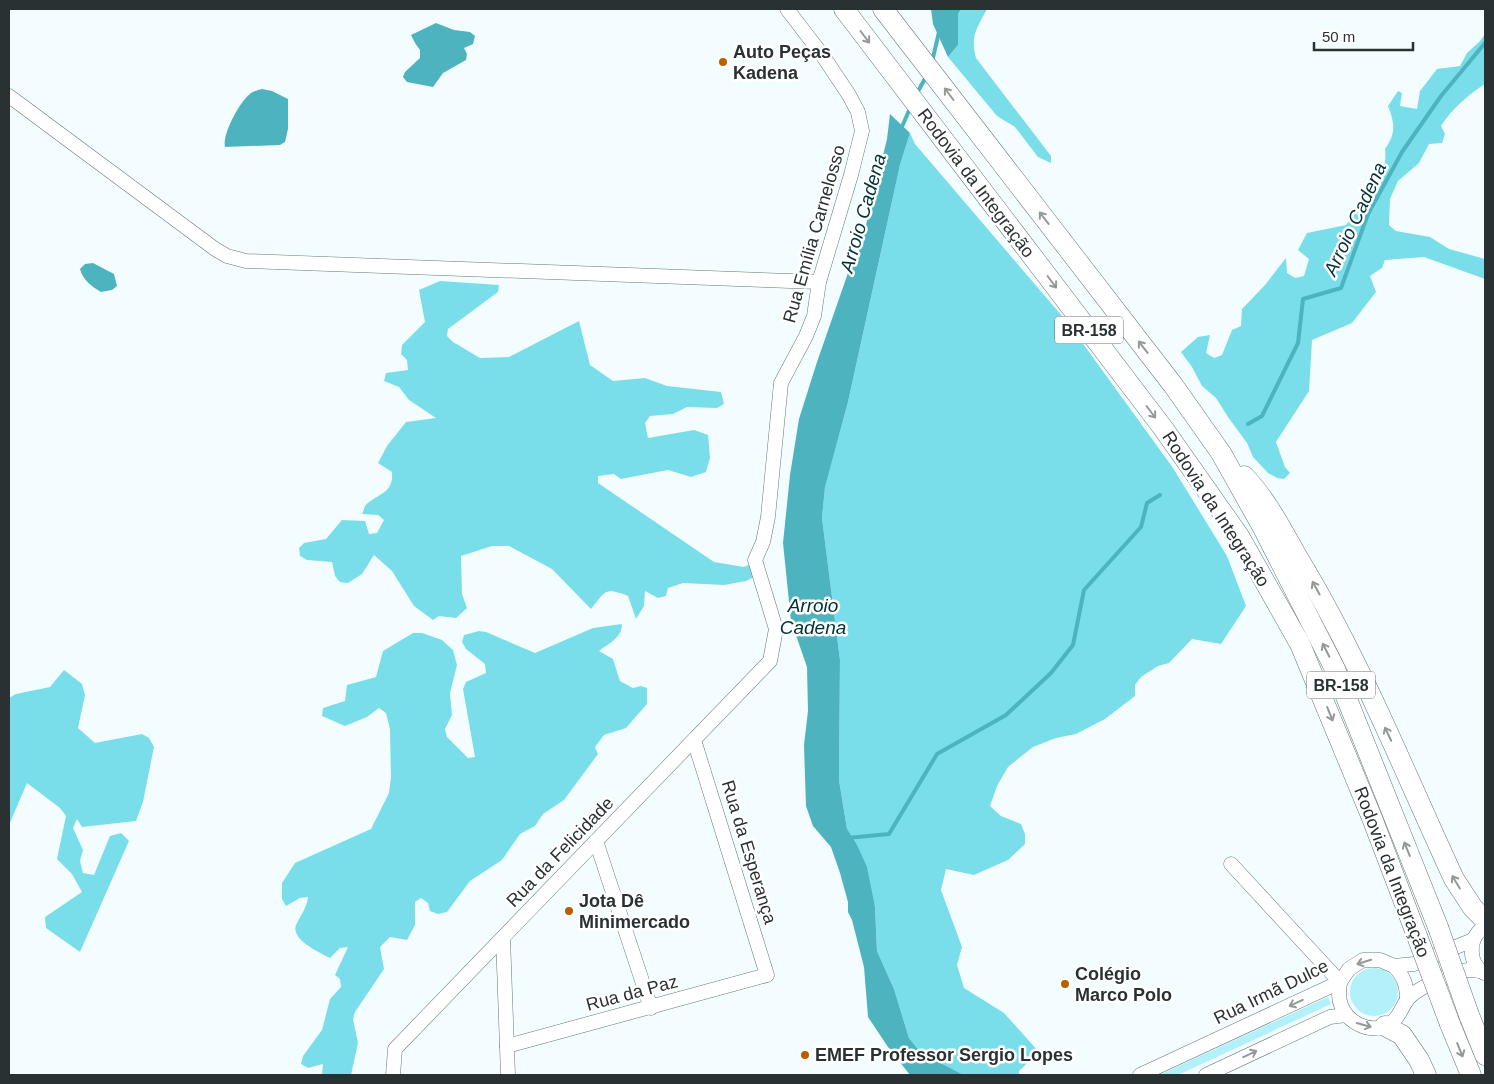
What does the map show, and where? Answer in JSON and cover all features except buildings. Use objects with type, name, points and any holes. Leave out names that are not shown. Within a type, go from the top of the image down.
[{"type":"highway","name":"Rodovia da Integração","points":[[844,9],[1163,428],[1238,536],[1300,644],[1372,818],[1471,1075]]},
{"type":"highway","name":"Rodovia da Integração","points":[[885,11],[1173,385],[1221,453],[1262,526],[1335,669],[1438,927],[1485,1055]]},
{"type":"highway","points":[[1221,453],[1258,491],[1313,583],[1343,637],[1454,879],[1473,908],[1485,920]]},
{"type":"highway","points":[[1385,1026],[1402,1035],[1419,1060],[1426,1075]]},
{"type":"street","name":"Rua Emília Carnelosso","points":[[770,661],[776,629],[755,560],[763,542],[768,517],[781,383],[806,336],[814,316],[819,282],[862,132],[858,112],[849,95],[823,56],[787,9]]},
{"type":"street","points":[[9,96],[215,249],[227,256],[246,261],[819,282]]},
{"type":"street","name":"Rua da Felicidade","points":[[393,1075],[395,1049],[770,661]]},
{"type":"street","name":"Rua da Esperança","points":[[694,740],[767,975]]},
{"type":"street","points":[[596,841],[651,1008]]},
{"type":"street","points":[[1231,864],[1340,982],[1340,1005],[1346,1015],[1354,1022],[1364,1027],[1375,1028],[1385,1026],[1400,1016],[1407,1000],[1407,987],[1403,976],[1394,966]]},
{"type":"street","points":[[1482,972],[1471,956],[1473,940],[1480,930],[1485,927]]},
{"type":"street","points":[[503,938],[508,1075]]},
{"type":"street","name":"Rua Irmã Dulce","points":[[1140,1075],[1340,982],[1349,969],[1363,960],[1380,960],[1394,966],[1414,964],[1473,940]]},
{"type":"street","points":[[1407,1000],[1423,986],[1466,970],[1482,972]]},
{"type":"street","name":"Rua da Paz","points":[[507,1046],[767,975]]},
{"type":"street","points":[[1206,1075],[1330,1017],[1346,1015]]},
{"type":"shaded area","points":[[961,9],[987,9],[974,38],[976,58],[1051,156],[1051,163],[1038,157],[1015,127],[997,116],[948,57],[958,45],[958,14]]},
{"type":"shaded area","points":[[1485,34],[1485,84],[1461,103],[1445,120],[1441,126],[1445,134],[1442,143],[1429,144],[1419,163],[1398,181],[1390,199],[1389,225],[1396,231],[1430,237],[1449,249],[1485,259],[1485,279],[1424,257],[1385,260],[1382,268],[1370,276],[1376,292],[1352,323],[1312,340],[1309,391],[1276,442],[1285,467],[1290,473],[1284,479],[1277,478],[1268,473],[1253,457],[1247,443],[1216,398],[1202,386],[1181,352],[1198,337],[1210,335],[1206,353],[1214,358],[1222,355],[1232,330],[1241,326],[1242,309],[1265,285],[1286,258],[1287,273],[1295,278],[1304,276],[1309,259],[1298,250],[1307,233],[1346,225],[1361,206],[1359,197],[1375,182],[1382,171],[1385,149],[1393,133],[1392,118],[1388,106],[1398,91],[1402,93],[1400,106],[1417,109],[1420,91],[1437,69],[1460,66],[1467,53]]},
{"type":"shaded area","points":[[910,133],[915,144],[1068,323],[1173,468],[1227,556],[1246,606],[1221,644],[1192,639],[1169,663],[1158,666],[1141,677],[1135,685],[1135,696],[1105,719],[1076,734],[1056,738],[1033,747],[1008,767],[997,786],[990,806],[1001,816],[1021,824],[1025,834],[1025,844],[1008,860],[974,875],[946,869],[941,890],[962,947],[957,965],[964,988],[1004,1013],[1039,1052],[1019,1071],[1019,1075],[964,1075],[921,1053],[909,1038],[894,989],[877,951],[875,907],[847,829],[839,780],[840,660],[822,518],[825,486],[848,402],[900,165]]},
{"type":"shaded area","points":[[440,281],[499,285],[498,292],[448,329],[447,336],[453,342],[480,358],[509,357],[579,321],[590,365],[613,381],[645,378],[667,386],[721,392],[724,404],[717,408],[687,407],[673,414],[650,416],[645,423],[648,438],[694,430],[708,435],[710,458],[706,472],[691,477],[668,470],[621,479],[614,474],[598,476],[598,483],[714,562],[744,567],[751,564],[754,577],[746,581],[724,585],[683,583],[668,588],[666,596],[658,598],[645,591],[644,606],[636,619],[628,596],[610,591],[606,592],[591,609],[552,569],[509,546],[492,546],[461,556],[462,594],[467,608],[456,618],[439,616],[433,620],[414,606],[392,571],[374,555],[362,574],[348,583],[340,582],[335,576],[332,562],[307,560],[300,556],[299,548],[304,543],[326,539],[342,520],[365,521],[369,534],[377,533],[384,520],[378,515],[362,514],[365,506],[387,490],[392,480],[392,472],[378,463],[387,446],[406,422],[436,418],[409,400],[399,387],[384,381],[386,373],[408,370],[407,360],[401,354],[402,345],[425,322],[419,290]]},
{"type":"shaded area","points":[[622,624],[617,637],[599,651],[613,659],[620,681],[633,688],[641,686],[647,688],[647,704],[626,728],[604,735],[595,747],[598,754],[564,800],[543,814],[535,826],[520,834],[502,860],[470,881],[447,912],[438,914],[430,911],[428,903],[421,898],[415,902],[415,925],[407,940],[390,937],[380,947],[384,969],[355,1012],[353,1019],[358,1043],[351,1075],[322,1075],[323,1064],[308,1068],[301,1064],[303,1056],[322,1030],[330,999],[341,987],[340,979],[335,975],[348,947],[340,948],[330,958],[312,949],[301,940],[295,929],[308,897],[300,898],[286,906],[282,899],[282,883],[295,863],[371,829],[389,793],[391,777],[390,729],[386,713],[379,708],[367,717],[345,726],[322,716],[323,708],[345,701],[347,685],[376,677],[383,651],[413,633],[422,633],[442,640],[453,650],[457,665],[450,693],[452,715],[445,729],[447,737],[468,758],[475,757],[463,689],[466,682],[486,673],[485,664],[466,649],[462,642],[464,635],[479,631],[486,632],[535,653],[593,628]]},
{"type":"shaded area","points":[[64,670],[82,684],[85,695],[78,728],[95,743],[142,734],[149,738],[154,747],[143,802],[136,821],[82,827],[77,819],[73,828],[83,850],[80,861],[83,873],[94,875],[110,836],[121,833],[129,841],[80,952],[46,928],[45,917],[82,892],[72,874],[57,859],[66,816],[60,808],[27,783],[9,825],[9,698],[16,694],[50,687]]},
{"type":"shaded area","points":[[1369,968],[1379,968],[1391,975],[1398,987],[1398,997],[1391,1009],[1379,1016],[1369,1016],[1361,1012],[1354,1005],[1350,997],[1350,987],[1354,979],[1361,972]]},
{"type":"shaded area","points":[[1328,997],[1331,1004],[1178,1075],[1159,1075]]},
{"type":"water","points":[[931,9],[961,9],[958,14],[958,45],[948,57],[933,24]]},
{"type":"water","points":[[436,23],[454,30],[470,32],[475,36],[473,44],[464,48],[467,54],[466,60],[443,73],[433,87],[407,82],[403,77],[405,72],[420,58],[420,50],[411,35]]},
{"type":"water","points":[[262,89],[272,91],[288,99],[288,129],[285,142],[280,145],[225,147],[226,134],[237,110],[251,93]]},
{"type":"water","name":"Arroio Cadena","points":[[890,114],[910,133],[900,165],[848,402],[825,487],[822,518],[840,660],[839,780],[847,829],[867,867],[875,907],[877,951],[894,989],[909,1038],[921,1053],[964,1075],[910,1075],[868,1017],[864,967],[852,920],[848,912],[848,902],[840,873],[831,847],[813,826],[806,806],[804,745],[808,711],[807,667],[791,621],[783,543],[790,475],[799,419],[848,273],[859,251],[887,139]]},
{"type":"water","points":[[93,263],[114,274],[117,286],[112,290],[101,292],[88,282],[80,269],[85,264]]},
{"type":"waterway","name":"Arroio Cadena","points":[[932,62],[939,32]]},
{"type":"waterway","name":"Arroio Cadena","points":[[1248,424],[1262,416],[1298,343],[1303,299],[1341,288],[1368,214],[1402,152],[1441,96],[1485,43]]},
{"type":"waterway","name":"Arroio Cadena","points":[[916,95],[927,75]]},
{"type":"waterway","name":"Arroio Cadena","points":[[901,129],[911,106]]},
{"type":"waterway","name":"Arroio Cadena","points":[[847,838],[889,834],[937,754],[1006,715],[1051,673],[1073,645],[1084,590],[1141,527],[1147,503],[1160,495]]},
{"type":"place","name":"Auto Peças Kadena","points":[[723,62]]},
{"type":"place","name":"Jota Dê Minimercado","points":[[569,911]]},
{"type":"place","name":"Colégio Marco Polo","points":[[1065,984]]},
{"type":"place","name":"EMEF Professor Sergio Lopes","points":[[805,1055]]}]
